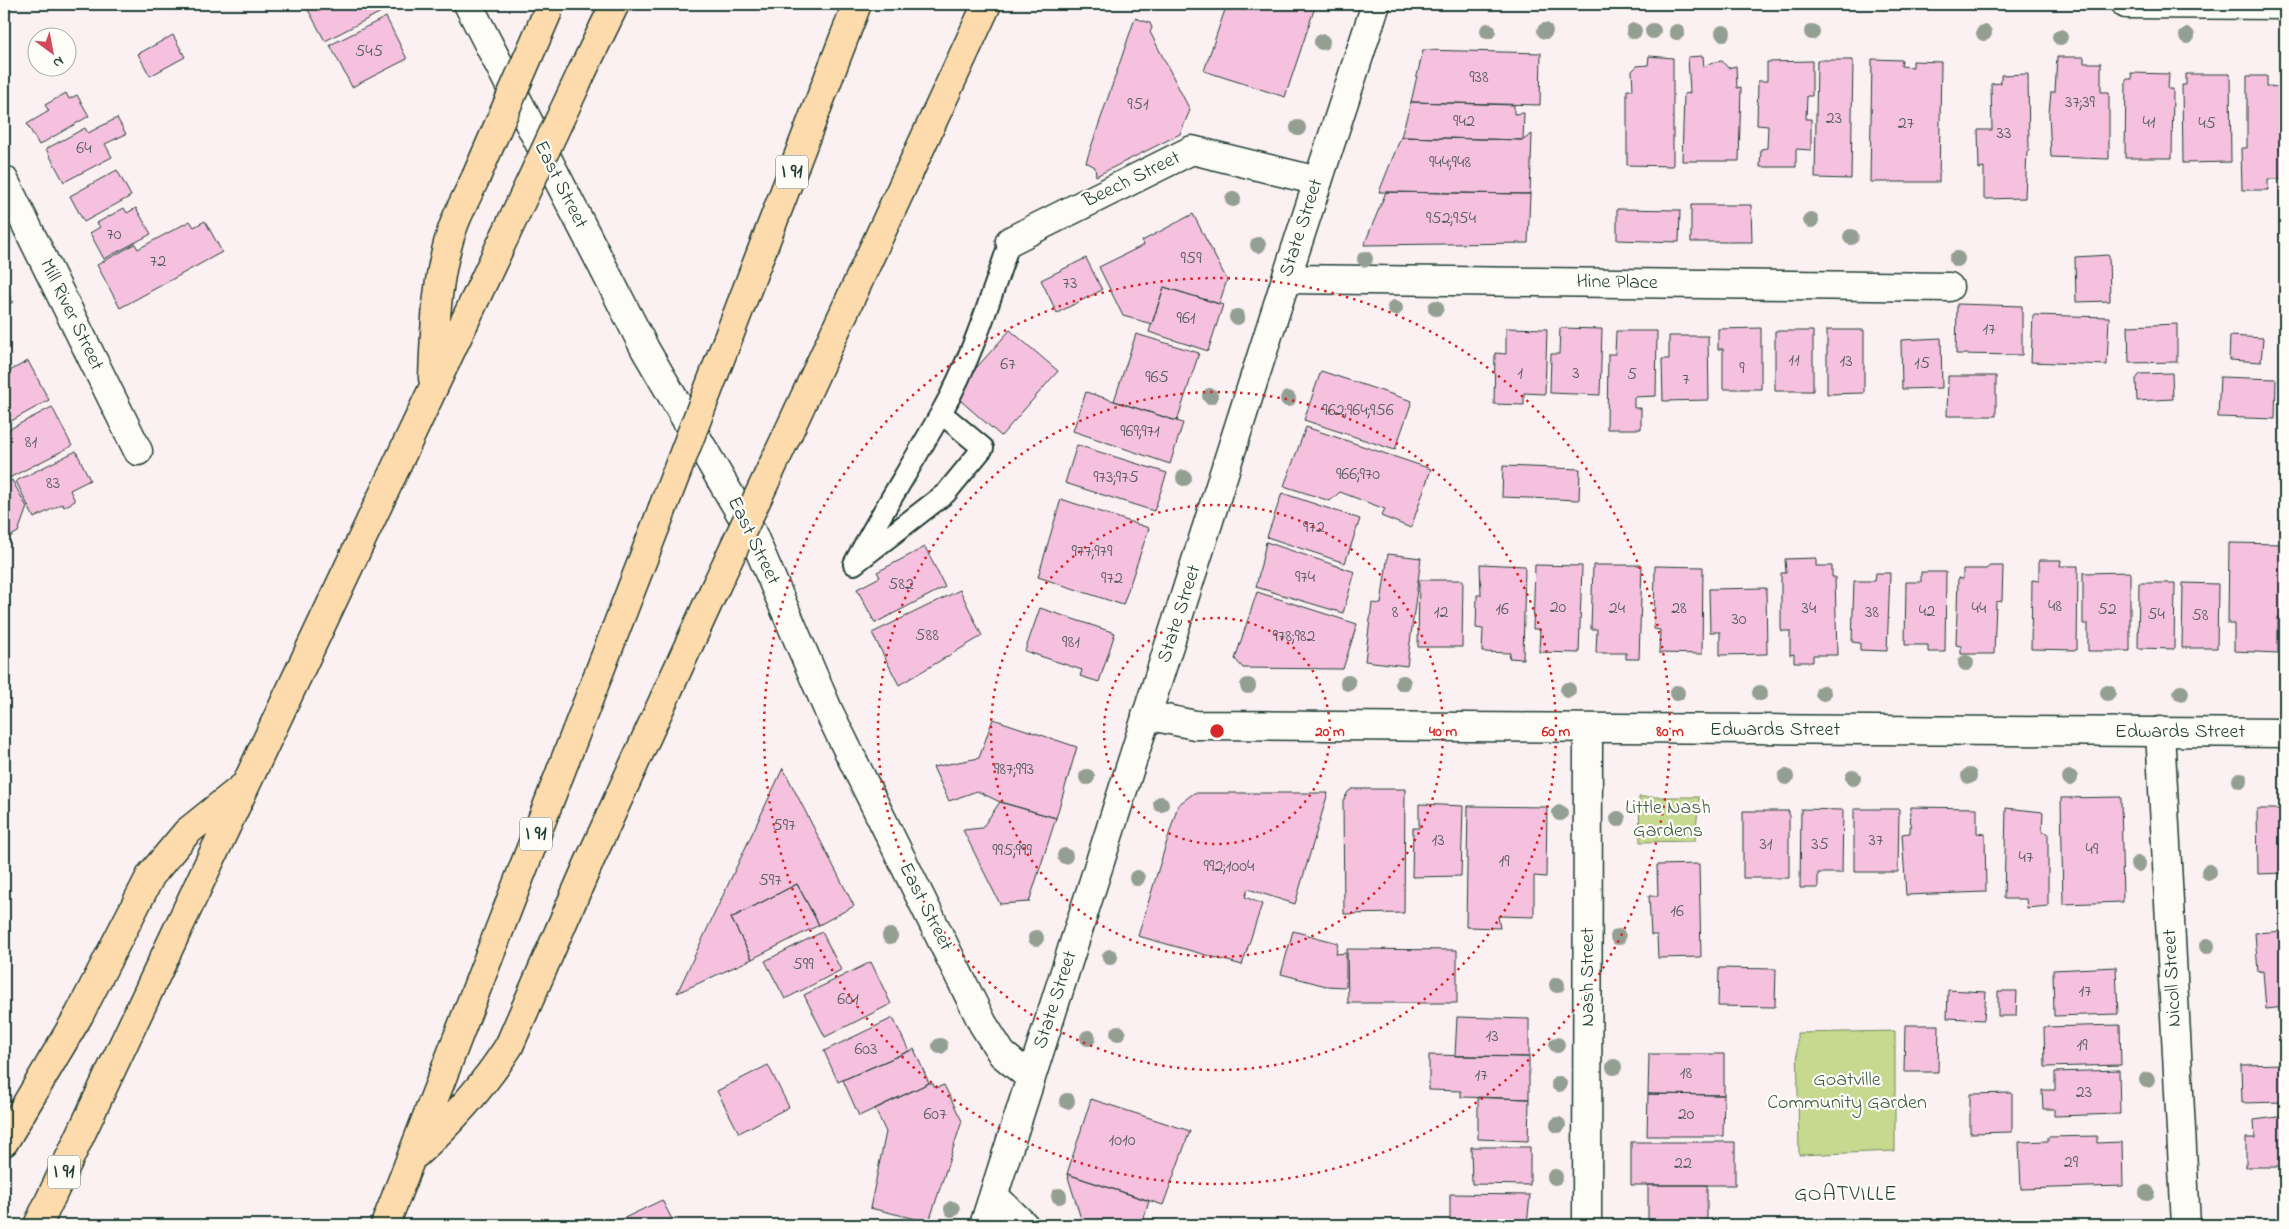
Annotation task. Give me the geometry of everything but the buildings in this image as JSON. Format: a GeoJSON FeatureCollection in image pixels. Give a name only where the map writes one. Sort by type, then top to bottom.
{"type":"FeatureCollection","features":[{"type":"Feature","properties":{"kind":"highway","name":"I 91"},"geometry":{"type":"LineString","coordinates":[[38,1225],[615,4]]}},
{"type":"Feature","properties":{"kind":"highway","name":"I 91"},"geometry":{"type":"LineString","coordinates":[[385,1225],[857,4]]}},
{"type":"Feature","properties":{"kind":"highway"},"geometry":{"type":"LineString","coordinates":[[411,1158],[470,1100],[510,1046],[591,858],[987,4]]}},
{"type":"Feature","properties":{"kind":"highway"},"geometry":{"type":"LineString","coordinates":[[432,392],[436,320],[443,264],[455,222],[550,7]]}},
{"type":"Feature","properties":{"kind":"highway"},"geometry":{"type":"LineString","coordinates":[[4,1142],[79,1015],[151,875],[187,832],[246,784]]}},
{"type":"Feature","properties":{"kind":"street","name":"East Street"},"geometry":{"type":"LineString","coordinates":[[468,4],[645,349],[752,533],[829,712],[983,1024],[1002,1054],[1031,1078]]}},
{"type":"Feature","properties":{"kind":"street","name":"State Street"},"geometry":{"type":"LineString","coordinates":[[984,1225],[1146,715],[1376,4]]}},
{"type":"Feature","properties":{"kind":"street"},"geometry":{"type":"LineString","coordinates":[[2126,4],[2285,5]]}},
{"type":"Feature","properties":{"kind":"street","name":"Beech Street"},"geometry":{"type":"LineString","coordinates":[[1010,241],[1192,150],[1318,181]]}},
{"type":"Feature","properties":{"kind":"street","name":"Mill River Street"},"geometry":{"type":"LineString","coordinates":[[4,180],[138,450]]}},
{"type":"Feature","properties":{"kind":"street","name":"Hine Place"},"geometry":{"type":"LineString","coordinates":[[1286,280],[1948,288]]}},
{"type":"Feature","properties":{"kind":"street","name":"Edwards Street"},"geometry":{"type":"LineString","coordinates":[[1146,715],[1195,725],[2285,732]]}},
{"type":"Feature","properties":{"kind":"street","name":"Nash Street"},"geometry":{"type":"LineString","coordinates":[[1587,1225],[1588,729]]}},
{"type":"Feature","properties":{"kind":"street","name":"Nicoll Street"},"geometry":{"type":"LineString","coordinates":[[2160,731],[2186,1225]]}},
{"type":"Feature","properties":{"kind":"street"},"geometry":{"type":"LineString","coordinates":[[994,1196],[1024,1225]]}},
{"type":"Feature","properties":{"kind":"lane"},"geometry":{"type":"LineString","coordinates":[[941,413],[983,448],[946,493],[854,564],[876,521],[941,413],[983,322],[1010,241]]}},
{"type":"Feature","properties":{"kind":"green space","name":"Little Nash Gardens"},"geometry":{"type":"Polygon","coordinates":[[[1639,797],[1699,797],[1695,841],[1640,842],[1639,797]]]}},
{"type":"Feature","properties":{"kind":"green space","name":"Goatville Community Garden"},"geometry":{"type":"Polygon","coordinates":[[[1895,1031],[1895,1151],[1799,1155],[1797,1033],[1895,1031]]]}},
{"type":"Feature","properties":{"kind":"pier"},"geometry":{"type":"Polygon","coordinates":[[[4,1110],[127,1154],[130,1157],[101,1225],[4,1225],[4,1110]]]}},
{"type":"Feature","properties":{"kind":"district","name":"GOATVILLE"},"geometry":{"type":"Point","coordinates":[1846,1195]}}]}
